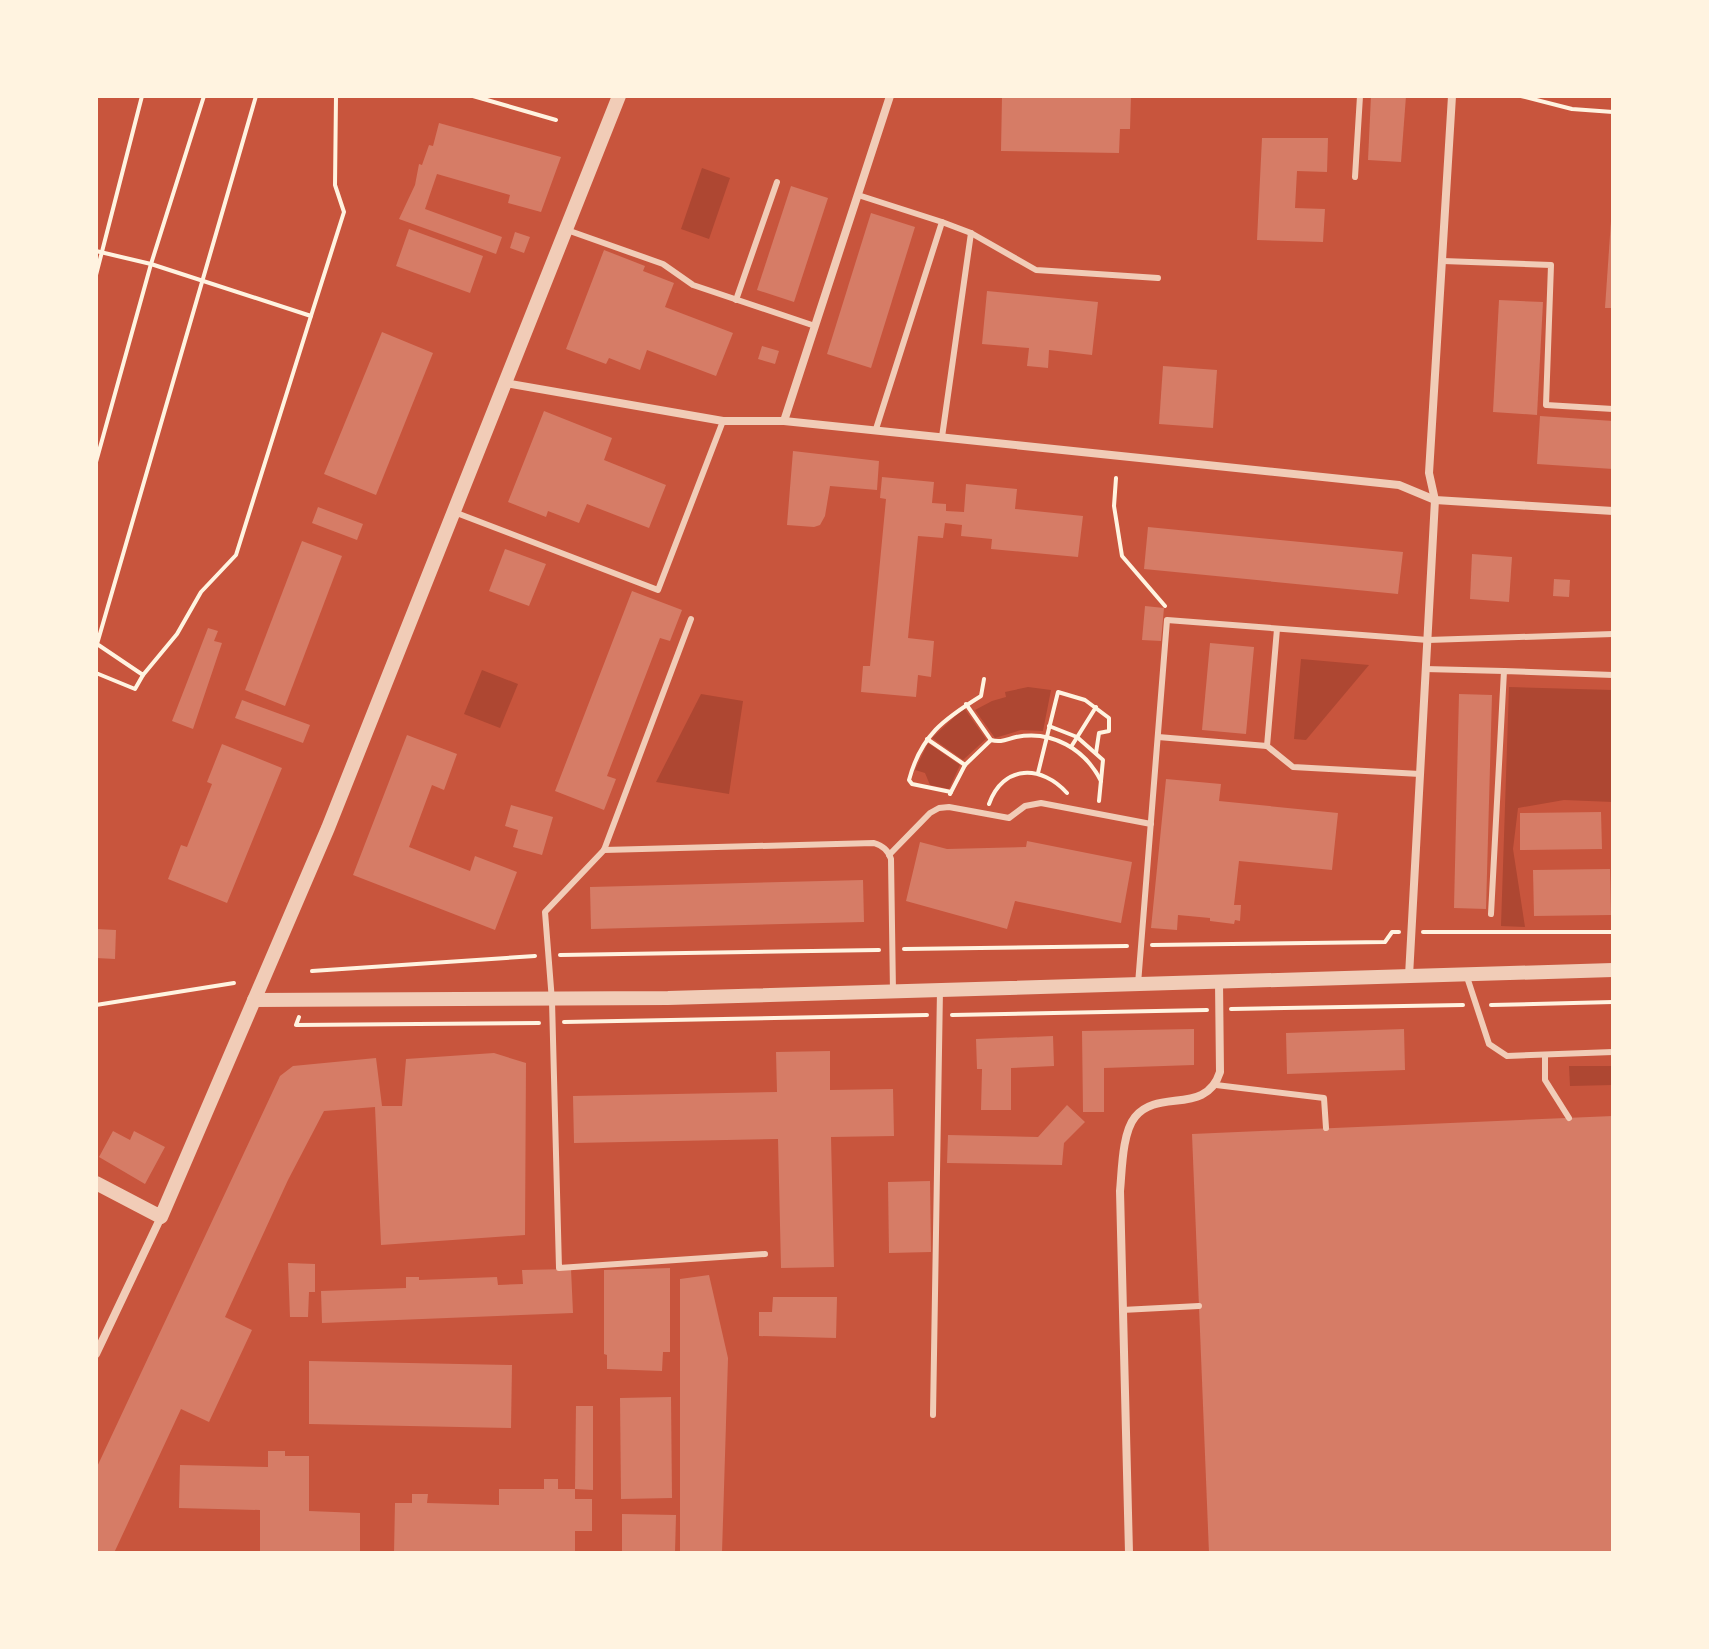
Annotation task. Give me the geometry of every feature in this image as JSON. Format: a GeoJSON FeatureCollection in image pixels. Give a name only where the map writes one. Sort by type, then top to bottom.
{"type":"FeatureCollection","features":[{"type":"Feature","properties":{"kind":"street"},"geometry":{"type":"LineString","coordinates":[[96,1354],[161,1217],[328,828],[619,96]]}},
{"type":"Feature","properties":{"kind":"street"},"geometry":{"type":"LineString","coordinates":[[784,421],[890,96]]}},
{"type":"Feature","properties":{"kind":"street"},"geometry":{"type":"LineString","coordinates":[[1409,976],[1435,500],[1429,473],[1452,96]]}},
{"type":"Feature","properties":{"kind":"street"},"geometry":{"type":"LineString","coordinates":[[505,383],[723,421],[784,421],[876,429],[1399,485],[1435,500],[1613,511]]}},
{"type":"Feature","properties":{"kind":"street"},"geometry":{"type":"LineString","coordinates":[[254,1000],[552,1001],[1613,970]]}},
{"type":"Feature","properties":{"kind":"street"},"geometry":{"type":"LineString","coordinates":[[1129,1553],[1120,1191],[1125,1143],[1135,1117],[1150,1106],[1202,1096],[1216,1085],[1220,1072],[1219,982]]}},
{"type":"Feature","properties":{"kind":"street"},"geometry":{"type":"LineString","coordinates":[[96,1183],[161,1217]]}},
{"type":"Feature","properties":{"kind":"lane"},"geometry":{"type":"LineString","coordinates":[[1355,177],[1360,96]]}},
{"type":"Feature","properties":{"kind":"lane"},"geometry":{"type":"LineString","coordinates":[[736,300],[777,182]]}},
{"type":"Feature","properties":{"kind":"lane"},"geometry":{"type":"LineString","coordinates":[[858,195],[971,233],[1036,270],[1158,278]]}},
{"type":"Feature","properties":{"kind":"lane"},"geometry":{"type":"LineString","coordinates":[[876,429],[942,222]]}},
{"type":"Feature","properties":{"kind":"lane"},"geometry":{"type":"LineString","coordinates":[[567,230],[663,264],[693,285],[815,326]]}},
{"type":"Feature","properties":{"kind":"lane"},"geometry":{"type":"LineString","coordinates":[[942,437],[971,233]]}},
{"type":"Feature","properties":{"kind":"lane"},"geometry":{"type":"LineString","coordinates":[[1443,261],[1551,265],[1546,405],[1613,409]]}},
{"type":"Feature","properties":{"kind":"lane"},"geometry":{"type":"LineString","coordinates":[[454,512],[658,590],[723,421]]}},
{"type":"Feature","properties":{"kind":"lane"},"geometry":{"type":"LineString","coordinates":[[691,619],[604,850],[545,912],[552,1001],[559,1268],[765,1254]]}},
{"type":"Feature","properties":{"kind":"lane"},"geometry":{"type":"LineString","coordinates":[[1138,984],[1167,620],[1428,640],[1613,634]]}},
{"type":"Feature","properties":{"kind":"lane"},"geometry":{"type":"LineString","coordinates":[[1267,746],[1277,629]]}},
{"type":"Feature","properties":{"kind":"lane"},"geometry":{"type":"LineString","coordinates":[[1425,669],[1613,675]]}},
{"type":"Feature","properties":{"kind":"lane"},"geometry":{"type":"LineString","coordinates":[[1491,914],[1504,671]]}},
{"type":"Feature","properties":{"kind":"lane"},"geometry":{"type":"LineString","coordinates":[[1158,737],[1267,746],[1293,767],[1420,774]]}},
{"type":"Feature","properties":{"kind":"lane"},"geometry":{"type":"LineString","coordinates":[[893,992],[889,855],[930,813],[947,807],[1009,818],[1034,803],[1151,824]]}},
{"type":"Feature","properties":{"kind":"lane"},"geometry":{"type":"LineString","coordinates":[[604,850],[874,843],[889,855]]}},
{"type":"Feature","properties":{"kind":"lane"},"geometry":{"type":"LineString","coordinates":[[1466,974],[1489,1044],[1507,1056],[1613,1052]]}},
{"type":"Feature","properties":{"kind":"lane"},"geometry":{"type":"LineString","coordinates":[[933,1415],[940,990]]}},
{"type":"Feature","properties":{"kind":"lane"},"geometry":{"type":"LineString","coordinates":[[1545,1055],[1545,1080],[1569,1118]]}},
{"type":"Feature","properties":{"kind":"lane"},"geometry":{"type":"LineString","coordinates":[[1216,1085],[1324,1098],[1326,1128]]}},
{"type":"Feature","properties":{"kind":"lane"},"geometry":{"type":"LineString","coordinates":[[1122,1310],[1199,1306]]}},
{"type":"Feature","properties":{"kind":"path"},"geometry":{"type":"LineString","coordinates":[[96,275],[99,252],[142,96]]}},
{"type":"Feature","properties":{"kind":"path"},"geometry":{"type":"LineString","coordinates":[[96,462],[151,264],[204,96]]}},
{"type":"Feature","properties":{"kind":"path"},"geometry":{"type":"LineString","coordinates":[[143,675],[97,644],[256,96]]}},
{"type":"Feature","properties":{"kind":"path"},"geometry":{"type":"LineString","coordinates":[[96,673],[135,689],[177,634],[201,592],[236,555],[344,212],[335,185],[336,96]]}},
{"type":"Feature","properties":{"kind":"path"},"geometry":{"type":"LineString","coordinates":[[473,96],[556,120]]}},
{"type":"Feature","properties":{"kind":"path"},"geometry":{"type":"LineString","coordinates":[[1521,96],[1572,109],[1613,112]]}},
{"type":"Feature","properties":{"kind":"path"},"geometry":{"type":"LineString","coordinates":[[99,252],[151,264],[311,316]]}},
{"type":"Feature","properties":{"kind":"path"},"geometry":{"type":"LineString","coordinates":[[1116,478],[1114,506],[1122,556],[1166,607],[1167,620]]}},
{"type":"Feature","properties":{"kind":"path"},"geometry":{"type":"LineString","coordinates":[[951,792],[910,782],[912,768],[927,739],[948,716],[981,696],[984,679]]}},
{"type":"Feature","properties":{"kind":"path"},"geometry":{"type":"LineString","coordinates":[[1038,773],[1058,692],[1076,696],[1096,707],[1110,721],[1108,732],[1098,735],[1096,753]]}},
{"type":"Feature","properties":{"kind":"path"},"geometry":{"type":"LineString","coordinates":[[966,704],[991,740],[1047,737],[1071,747],[1092,766],[1101,781]]}},
{"type":"Feature","properties":{"kind":"path"},"geometry":{"type":"LineString","coordinates":[[1071,747],[1096,707]]}},
{"type":"Feature","properties":{"kind":"path"},"geometry":{"type":"LineString","coordinates":[[1049,726],[1077,737],[1103,762],[1097,814]]}},
{"type":"Feature","properties":{"kind":"path"},"geometry":{"type":"LineString","coordinates":[[927,739],[965,765]]}},
{"type":"Feature","properties":{"kind":"path"},"geometry":{"type":"LineString","coordinates":[[947,807],[965,765],[991,740]]}},
{"type":"Feature","properties":{"kind":"path"},"geometry":{"type":"LineString","coordinates":[[986,815],[991,798],[1004,782],[1021,773],[1038,773],[1058,784],[1075,810]]}},
{"type":"Feature","properties":{"kind":"path"},"geometry":{"type":"LineString","coordinates":[[312,971],[549,955],[1385,942],[1392,932],[1613,932]]}},
{"type":"Feature","properties":{"kind":"path"},"geometry":{"type":"LineString","coordinates":[[96,1005],[234,983]]}},
{"type":"Feature","properties":{"kind":"shaded area"},"geometry":{"type":"Polygon","coordinates":[[[702,168],[730,178],[709,239],[681,229],[702,168]]]}},
{"type":"Feature","properties":{"kind":"shaded area"},"geometry":{"type":"Polygon","coordinates":[[[1301,659],[1369,665],[1306,740],[1294,739],[1301,659]]]}},
{"type":"Feature","properties":{"kind":"shaded area"},"geometry":{"type":"Polygon","coordinates":[[[482,670],[518,684],[500,728],[464,714],[482,670]]]}},
{"type":"Feature","properties":{"kind":"shaded area"},"geometry":{"type":"Polygon","coordinates":[[[1028,687],[1051,690],[1043,731],[1021,730],[995,738],[975,710],[1006,697],[1005,692],[1028,687]]]}},
{"type":"Feature","properties":{"kind":"shaded area"},"geometry":{"type":"Polygon","coordinates":[[[1509,687],[1613,690],[1613,802],[1564,800],[1518,808],[1513,849],[1525,927],[1501,926],[1509,687]]]}},
{"type":"Feature","properties":{"kind":"shaded area"},"geometry":{"type":"Polygon","coordinates":[[[701,694],[743,701],[729,794],[656,782],[701,694]]]}},
{"type":"Feature","properties":{"kind":"shaded area"},"geometry":{"type":"Polygon","coordinates":[[[964,708],[986,739],[963,760],[932,738],[964,708]]]}},
{"type":"Feature","properties":{"kind":"shaded area"},"geometry":{"type":"Polygon","coordinates":[[[928,743],[960,765],[949,789],[930,785],[925,773],[915,770],[928,743]]]}},
{"type":"Feature","properties":{"kind":"shaded area"},"geometry":{"type":"Polygon","coordinates":[[[1569,1066],[1613,1066],[1613,1085],[1570,1086],[1569,1066]]]}},
{"type":"Feature","properties":{"kind":"building"},"geometry":{"type":"Polygon","coordinates":[[[1002,96],[1131,96],[1130,129],[1120,129],[1119,153],[1001,151],[1002,96]]]}},
{"type":"Feature","properties":{"kind":"building"},"geometry":{"type":"Polygon","coordinates":[[[1371,96],[1406,96],[1401,162],[1368,160],[1371,96]]]}},
{"type":"Feature","properties":{"kind":"building"},"geometry":{"type":"Polygon","coordinates":[[[439,123],[561,157],[541,212],[508,203],[510,195],[437,174],[425,209],[502,237],[496,254],[399,219],[415,185],[419,164],[422,165],[429,145],[433,146],[439,123]]]}},
{"type":"Feature","properties":{"kind":"building"},"geometry":{"type":"Polygon","coordinates":[[[1262,138],[1328,138],[1327,172],[1297,171],[1295,208],[1325,209],[1323,242],[1257,240],[1262,138]]]}},
{"type":"Feature","properties":{"kind":"building"},"geometry":{"type":"Polygon","coordinates":[[[791,186],[828,198],[794,302],[757,290],[791,186]]]}},
{"type":"Feature","properties":{"kind":"building"},"geometry":{"type":"Polygon","coordinates":[[[871,213],[915,227],[871,368],[827,354],[871,213]]]}},
{"type":"Feature","properties":{"kind":"building"},"geometry":{"type":"Polygon","coordinates":[[[1611,221],[1613,308],[1605,308],[1611,221]]]}},
{"type":"Feature","properties":{"kind":"building"},"geometry":{"type":"Polygon","coordinates":[[[409,229],[483,256],[470,293],[396,266],[409,229]]]}},
{"type":"Feature","properties":{"kind":"building"},"geometry":{"type":"Polygon","coordinates":[[[515,232],[530,237],[524,253],[510,248],[515,232]]]}},
{"type":"Feature","properties":{"kind":"building"},"geometry":{"type":"Polygon","coordinates":[[[604,250],[645,266],[643,271],[674,283],[665,307],[733,333],[716,376],[647,350],[640,370],[609,358],[606,364],[566,349],[604,250]]]}},
{"type":"Feature","properties":{"kind":"building"},"geometry":{"type":"Polygon","coordinates":[[[987,291],[1098,302],[1092,355],[1049,350],[1048,368],[1027,366],[1029,348],[982,344],[987,291]]]}},
{"type":"Feature","properties":{"kind":"building"},"geometry":{"type":"Polygon","coordinates":[[[1499,300],[1543,302],[1537,415],[1493,412],[1499,300]]]}},
{"type":"Feature","properties":{"kind":"building"},"geometry":{"type":"Polygon","coordinates":[[[382,332],[433,353],[376,495],[324,474],[382,332]]]}},
{"type":"Feature","properties":{"kind":"building"},"geometry":{"type":"Polygon","coordinates":[[[762,346],[779,351],[775,364],[758,359],[762,346]]]}},
{"type":"Feature","properties":{"kind":"building"},"geometry":{"type":"Polygon","coordinates":[[[1163,366],[1217,370],[1213,428],[1159,424],[1163,366]]]}},
{"type":"Feature","properties":{"kind":"building"},"geometry":{"type":"Polygon","coordinates":[[[544,411],[612,438],[604,460],[666,485],[649,528],[587,504],[579,523],[548,511],[546,517],[508,502],[544,411]]]}},
{"type":"Feature","properties":{"kind":"building"},"geometry":{"type":"Polygon","coordinates":[[[1540,416],[1613,421],[1613,469],[1537,464],[1540,416]]]}},
{"type":"Feature","properties":{"kind":"building"},"geometry":{"type":"Polygon","coordinates":[[[793,451],[879,461],[877,490],[830,486],[825,516],[820,525],[787,525],[793,451]]]}},
{"type":"Feature","properties":{"kind":"building"},"geometry":{"type":"Polygon","coordinates":[[[882,477],[934,482],[932,503],[946,504],[946,511],[964,512],[966,484],[1017,489],[1015,509],[1083,516],[1078,557],[991,549],[992,539],[961,536],[962,525],[945,523],[943,538],[918,536],[908,638],[934,641],[931,677],[918,675],[916,697],[861,692],[863,666],[870,666],[886,499],[880,498],[882,477]]]}},
{"type":"Feature","properties":{"kind":"building"},"geometry":{"type":"Polygon","coordinates":[[[318,507],[363,524],[357,540],[312,523],[318,507]]]}},
{"type":"Feature","properties":{"kind":"building"},"geometry":{"type":"Polygon","coordinates":[[[1148,527],[1403,552],[1398,594],[1144,569],[1148,527]]]}},
{"type":"Feature","properties":{"kind":"building"},"geometry":{"type":"Polygon","coordinates":[[[302,541],[342,556],[285,706],[245,690],[302,541]]]}},
{"type":"Feature","properties":{"kind":"building"},"geometry":{"type":"Polygon","coordinates":[[[505,549],[546,564],[529,606],[489,591],[505,549]]]}},
{"type":"Feature","properties":{"kind":"building"},"geometry":{"type":"Polygon","coordinates":[[[1472,554],[1512,557],[1509,602],[1470,599],[1472,554]]]}},
{"type":"Feature","properties":{"kind":"building"},"geometry":{"type":"Polygon","coordinates":[[[1554,579],[1570,580],[1569,597],[1553,596],[1554,579]]]}},
{"type":"Feature","properties":{"kind":"building"},"geometry":{"type":"Polygon","coordinates":[[[632,591],[682,610],[670,641],[660,638],[607,776],[616,779],[604,810],[555,791],[632,591]]]}},
{"type":"Feature","properties":{"kind":"building"},"geometry":{"type":"Polygon","coordinates":[[[1145,606],[1164,608],[1161,641],[1142,640],[1145,606]]]}},
{"type":"Feature","properties":{"kind":"building"},"geometry":{"type":"Polygon","coordinates":[[[208,628],[218,631],[214,641],[222,643],[193,729],[172,721],[208,628]]]}},
{"type":"Feature","properties":{"kind":"building"},"geometry":{"type":"Polygon","coordinates":[[[1210,643],[1254,647],[1246,734],[1202,730],[1210,643]]]}},
{"type":"Feature","properties":{"kind":"building"},"geometry":{"type":"Polygon","coordinates":[[[1459,694],[1492,695],[1486,909],[1454,908],[1459,694]]]}},
{"type":"Feature","properties":{"kind":"building"},"geometry":{"type":"Polygon","coordinates":[[[242,700],[310,725],[303,743],[235,718],[242,700]]]}},
{"type":"Feature","properties":{"kind":"building"},"geometry":{"type":"Polygon","coordinates":[[[407,735],[457,754],[444,790],[432,785],[409,847],[470,871],[475,856],[517,872],[495,930],[353,875],[407,735]]]}},
{"type":"Feature","properties":{"kind":"building"},"geometry":{"type":"Polygon","coordinates":[[[222,744],[282,768],[227,903],[168,879],[181,845],[187,847],[212,784],[207,782],[222,744]]]}},
{"type":"Feature","properties":{"kind":"building"},"geometry":{"type":"Polygon","coordinates":[[[1166,779],[1221,784],[1219,801],[1338,813],[1332,870],[1239,861],[1234,905],[1241,905],[1240,921],[1235,920],[1234,924],[1178,915],[1177,930],[1151,928],[1166,779]]]}},
{"type":"Feature","properties":{"kind":"building"},"geometry":{"type":"Polygon","coordinates":[[[511,805],[553,817],[542,855],[513,847],[518,830],[505,826],[511,805]]]}},
{"type":"Feature","properties":{"kind":"building"},"geometry":{"type":"Polygon","coordinates":[[[1601,812],[1602,849],[1520,850],[1520,813],[1601,812]]]}},
{"type":"Feature","properties":{"kind":"building"},"geometry":{"type":"Polygon","coordinates":[[[1027,841],[1132,862],[1121,923],[1015,901],[1007,929],[906,901],[920,842],[947,849],[1026,847],[1027,841]]]}},
{"type":"Feature","properties":{"kind":"building"},"geometry":{"type":"Polygon","coordinates":[[[1610,869],[1611,915],[1534,916],[1533,870],[1610,869]]]}},
{"type":"Feature","properties":{"kind":"building"},"geometry":{"type":"Polygon","coordinates":[[[863,880],[864,922],[591,929],[590,887],[863,880]]]}},
{"type":"Feature","properties":{"kind":"building"},"geometry":{"type":"Polygon","coordinates":[[[96,929],[116,930],[115,959],[96,958],[96,929]]]}},
{"type":"Feature","properties":{"kind":"building"},"geometry":{"type":"Polygon","coordinates":[[[1194,1029],[1194,1065],[1104,1068],[1104,1112],[1083,1112],[1082,1031],[1194,1029]]]}},
{"type":"Feature","properties":{"kind":"building"},"geometry":{"type":"Polygon","coordinates":[[[1404,1029],[1405,1070],[1287,1074],[1286,1033],[1404,1029]]]}},
{"type":"Feature","properties":{"kind":"building"},"geometry":{"type":"Polygon","coordinates":[[[1053,1036],[1054,1066],[1011,1068],[1011,1110],[981,1110],[982,1069],[977,1069],[976,1039],[1053,1036]]]}},
{"type":"Feature","properties":{"kind":"building"},"geometry":{"type":"Polygon","coordinates":[[[830,1051],[830,1090],[893,1089],[894,1136],[831,1137],[834,1267],[781,1268],[778,1139],[574,1143],[573,1096],[777,1092],[776,1052],[830,1051]]]}},
{"type":"Feature","properties":{"kind":"building"},"geometry":{"type":"Polygon","coordinates":[[[494,1053],[526,1063],[525,1235],[381,1245],[375,1107],[324,1111],[288,1180],[225,1317],[252,1330],[209,1422],[181,1409],[114,1553],[96,1553],[96,1469],[280,1076],[293,1066],[376,1058],[382,1106],[402,1106],[406,1059],[494,1053]]]}},
{"type":"Feature","properties":{"kind":"building"},"geometry":{"type":"Polygon","coordinates":[[[1067,1105],[1085,1122],[1064,1143],[1062,1165],[947,1163],[948,1135],[1038,1137],[1067,1105]]]}},
{"type":"Feature","properties":{"kind":"building"},"geometry":{"type":"Polygon","coordinates":[[[1613,1116],[1613,1553],[1209,1553],[1192,1134],[1613,1116]]]}},
{"type":"Feature","properties":{"kind":"building"},"geometry":{"type":"Polygon","coordinates":[[[113,1131],[130,1140],[134,1131],[165,1147],[145,1184],[99,1157],[113,1131]]]}},
{"type":"Feature","properties":{"kind":"building"},"geometry":{"type":"Polygon","coordinates":[[[930,1181],[931,1252],[889,1253],[888,1182],[930,1181]]]}},
{"type":"Feature","properties":{"kind":"building"},"geometry":{"type":"Polygon","coordinates":[[[288,1263],[315,1264],[315,1292],[309,1292],[308,1317],[290,1317],[288,1263]]]}},
{"type":"Feature","properties":{"kind":"building"},"geometry":{"type":"Polygon","coordinates":[[[670,1268],[670,1352],[663,1352],[662,1371],[607,1369],[607,1355],[604,1354],[604,1270],[670,1268]]]}},
{"type":"Feature","properties":{"kind":"building"},"geometry":{"type":"Polygon","coordinates":[[[571,1269],[573,1313],[322,1323],[321,1291],[406,1288],[406,1277],[419,1277],[419,1280],[497,1277],[498,1285],[523,1284],[522,1270],[571,1269]]]}},
{"type":"Feature","properties":{"kind":"building"},"geometry":{"type":"Polygon","coordinates":[[[709,1275],[728,1358],[722,1553],[680,1553],[680,1279],[709,1275]]]}},
{"type":"Feature","properties":{"kind":"building"},"geometry":{"type":"Polygon","coordinates":[[[773,1297],[837,1297],[836,1338],[759,1336],[759,1312],[772,1312],[773,1297]]]}},
{"type":"Feature","properties":{"kind":"building"},"geometry":{"type":"Polygon","coordinates":[[[309,1361],[512,1365],[511,1428],[309,1424],[309,1361]]]}},
{"type":"Feature","properties":{"kind":"building"},"geometry":{"type":"Polygon","coordinates":[[[671,1397],[672,1498],[621,1499],[620,1398],[671,1397]]]}},
{"type":"Feature","properties":{"kind":"building"},"geometry":{"type":"Polygon","coordinates":[[[576,1406],[593,1406],[593,1490],[575,1489],[576,1406]]]}},
{"type":"Feature","properties":{"kind":"building"},"geometry":{"type":"Polygon","coordinates":[[[268,1451],[285,1451],[285,1456],[309,1456],[309,1511],[360,1513],[360,1553],[260,1553],[260,1510],[179,1508],[180,1465],[268,1467],[268,1451]]]}},
{"type":"Feature","properties":{"kind":"building"},"geometry":{"type":"Polygon","coordinates":[[[544,1479],[558,1479],[558,1489],[575,1489],[575,1499],[592,1499],[592,1531],[575,1531],[575,1553],[394,1553],[395,1503],[412,1503],[412,1494],[428,1494],[427,1503],[499,1505],[499,1489],[544,1489],[544,1479]]]}},
{"type":"Feature","properties":{"kind":"building"},"geometry":{"type":"Polygon","coordinates":[[[622,1514],[676,1515],[675,1553],[622,1553],[622,1514]]]}}]}
